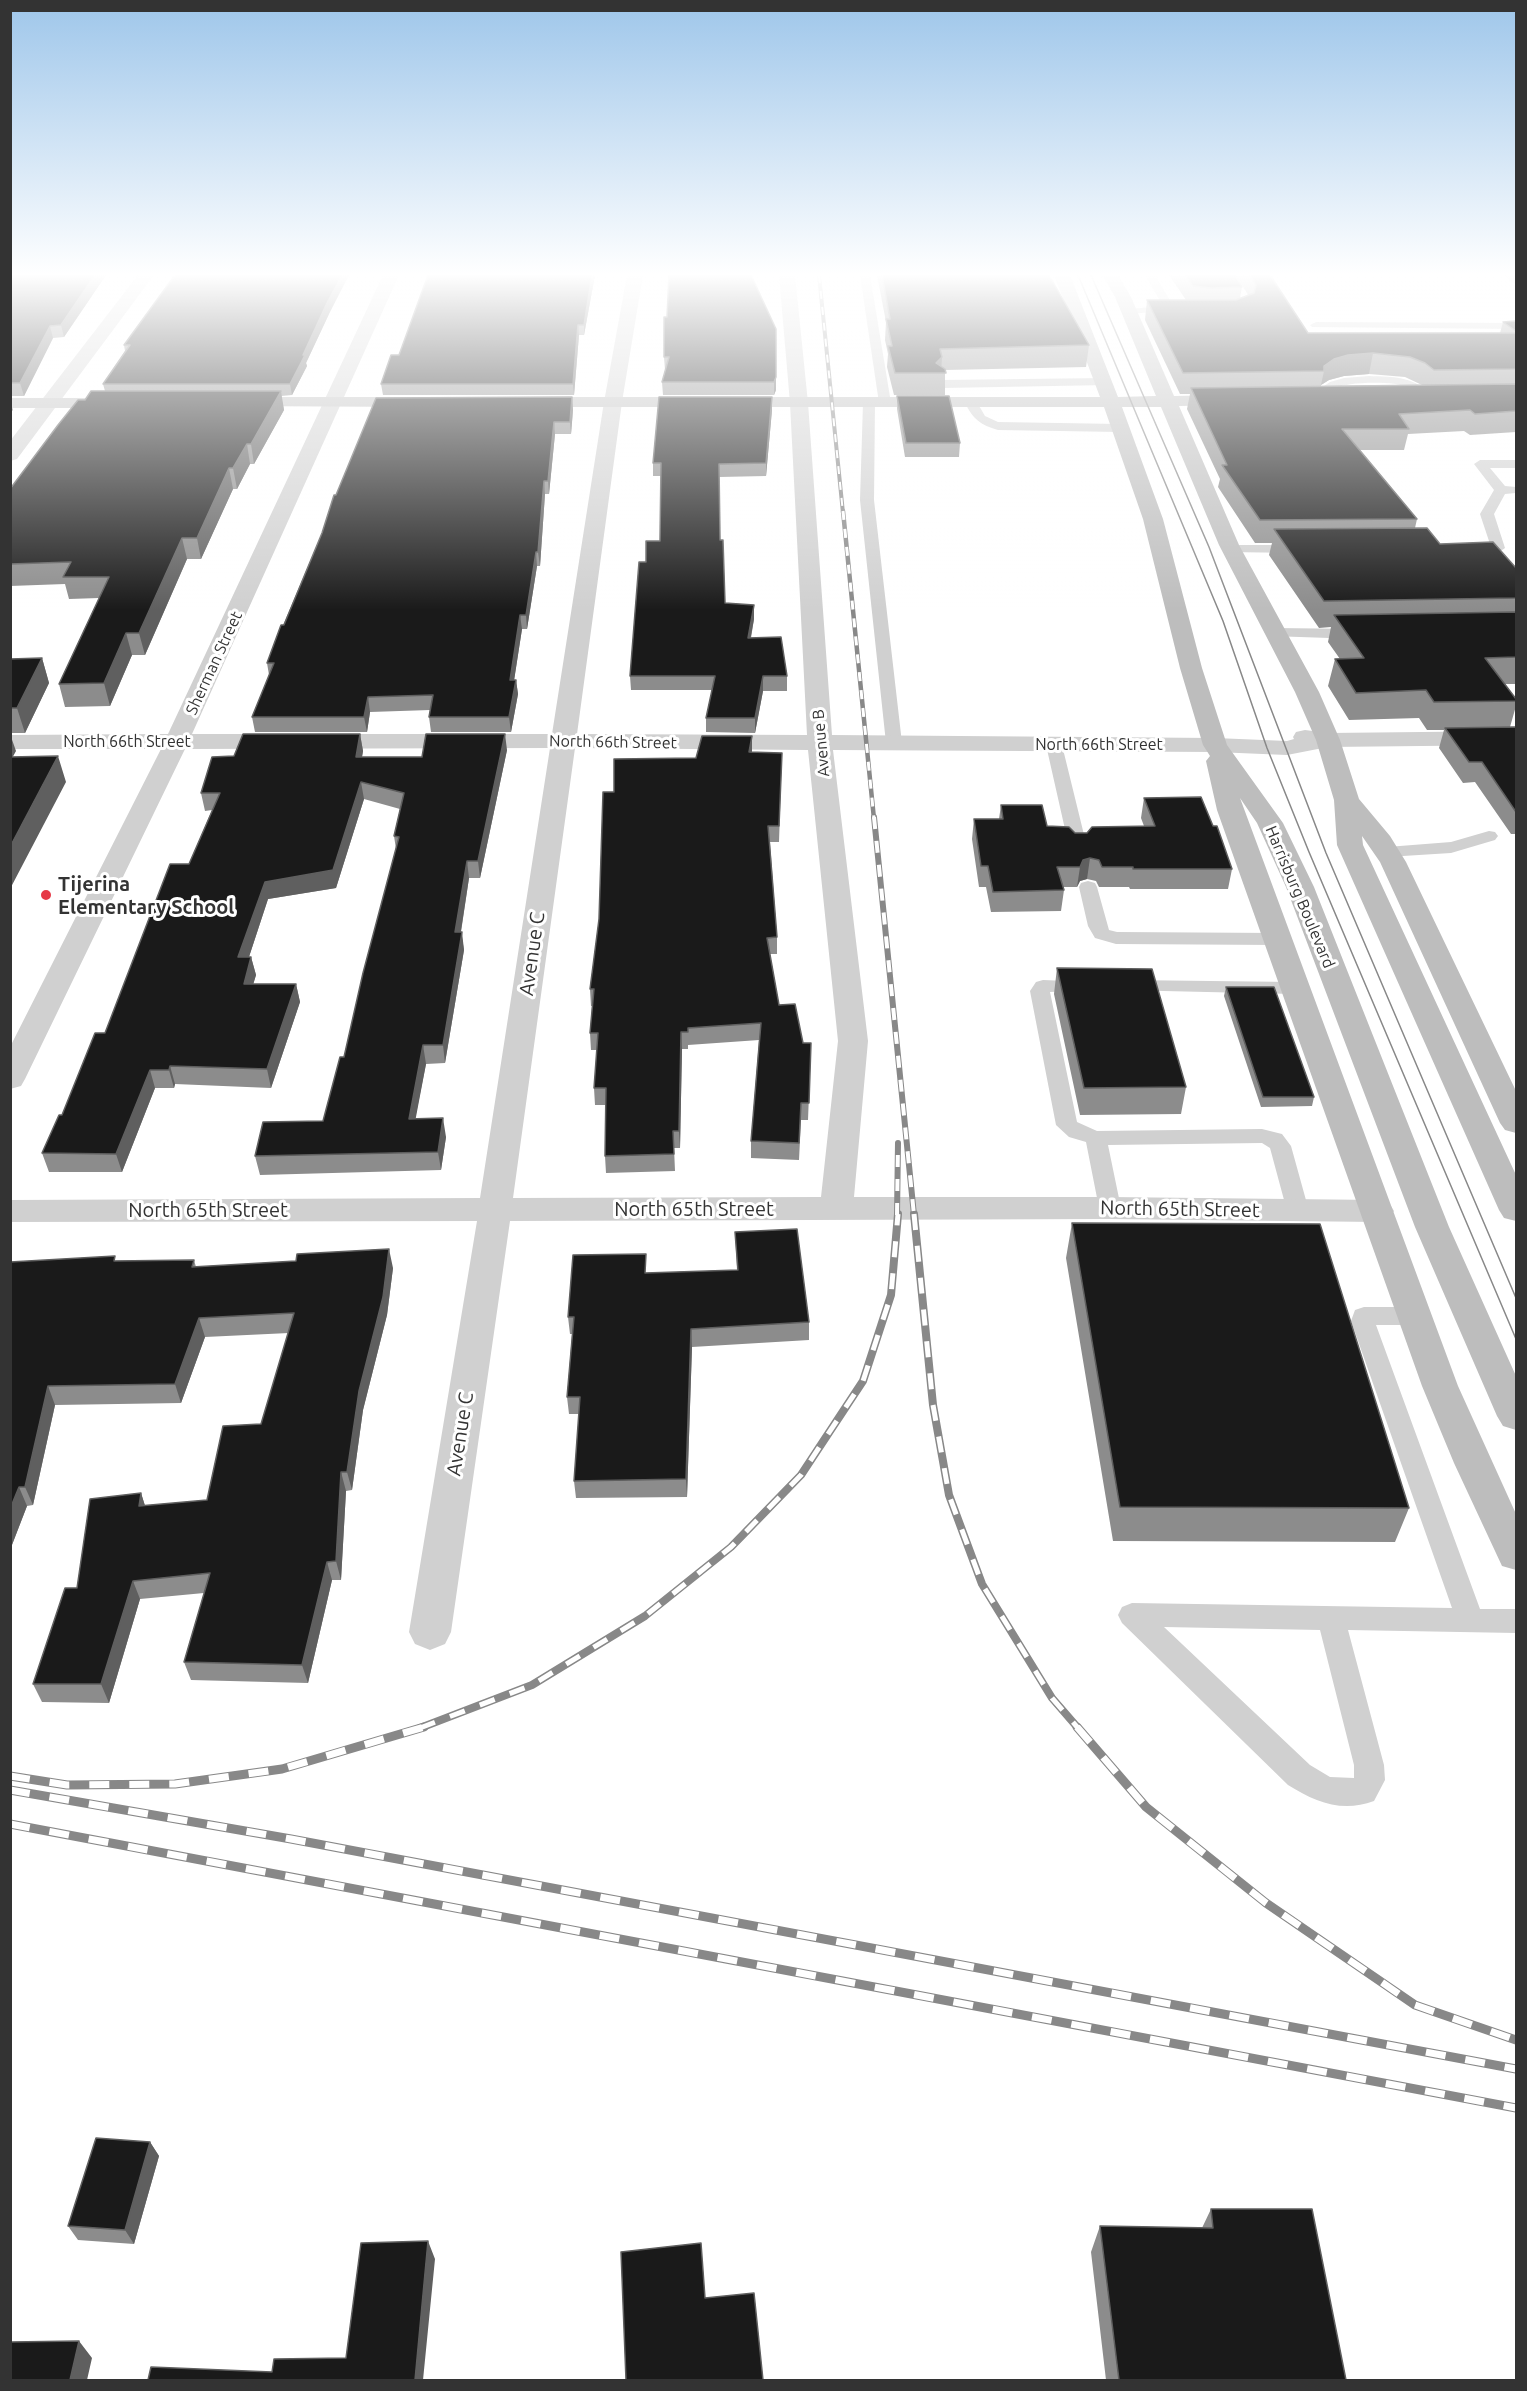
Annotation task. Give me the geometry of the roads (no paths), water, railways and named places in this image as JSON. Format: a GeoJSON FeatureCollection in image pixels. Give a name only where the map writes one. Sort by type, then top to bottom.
{"type":"FeatureCollection","features":[{"type":"Feature","properties":{"kind":"main road","name":"Harrisburg Boulevard"},"geometry":{"type":"LineString","coordinates":[[1106,387],[1153,519],[1191,668],[1215,745],[1270,823],[1300,888],[1431,1227],[1516,1416]]}},
{"type":"Feature","properties":{"kind":"main road"},"geometry":{"type":"LineString","coordinates":[[1161,387],[1232,549],[1307,692],[1328,740],[1347,800],[1350,845],[1516,1210]]}},
{"type":"Feature","properties":{"kind":"main road"},"geometry":{"type":"LineString","coordinates":[[1391,398],[1449,398]]}},
{"type":"Feature","properties":{"kind":"main road"},"geometry":{"type":"LineString","coordinates":[[506,402],[877,403],[1249,399]]}},
{"type":"Feature","properties":{"kind":"main road"},"geometry":{"type":"LineString","coordinates":[[1308,399],[1337,399]]}},
{"type":"Feature","properties":{"kind":"main road"},"geometry":{"type":"LineString","coordinates":[[214,402],[437,402]]}},
{"type":"Feature","properties":{"kind":"main road"},"geometry":{"type":"LineString","coordinates":[[10,403],[143,403]]}},
{"type":"Feature","properties":{"kind":"main road"},"geometry":{"type":"LineString","coordinates":[[1215,745],[1230,810],[1440,1386],[1516,1554]]}},
{"type":"Feature","properties":{"kind":"main road"},"geometry":{"type":"LineString","coordinates":[[1347,800],[1387,852],[1515,1115]]}},
{"type":"Feature","properties":{"kind":"street"},"geometry":{"type":"LineString","coordinates":[[10,455],[60,387]]}},
{"type":"Feature","properties":{"kind":"street","name":"Sherman Street"},"geometry":{"type":"LineString","coordinates":[[10,1078],[177,741],[339,387]]}},
{"type":"Feature","properties":{"kind":"street","name":"Avenue C"},"geometry":{"type":"LineString","coordinates":[[430,1632],[617,387]]}},
{"type":"Feature","properties":{"kind":"street","name":"Avenue B"},"geometry":{"type":"LineString","coordinates":[[797,387],[820,744],[853,1041],[836,1209]]}},
{"type":"Feature","properties":{"kind":"street","name":"North 66th Street"},"geometry":{"type":"LineString","coordinates":[[10,742],[563,741],[1215,745],[1287,748],[1328,740],[1516,738]]}},
{"type":"Feature","properties":{"kind":"street","name":"North 65th Street"},"geometry":{"type":"LineString","coordinates":[[10,1211],[1110,1208],[1377,1211]]}},
{"type":"Feature","properties":{"kind":"lane"},"geometry":{"type":"LineString","coordinates":[[875,387],[877,403],[867,500],[894,743]]}},
{"type":"Feature","properties":{"kind":"lane"},"geometry":{"type":"LineString","coordinates":[[1328,387],[1337,399]]}},
{"type":"Feature","properties":{"kind":"lane"},"geometry":{"type":"LineString","coordinates":[[1414,387],[1427,398]]}},
{"type":"Feature","properties":{"kind":"lane"},"geometry":{"type":"LineString","coordinates":[[971,402],[976,415],[981,420],[998,426],[1120,428]]}},
{"type":"Feature","properties":{"kind":"lane"},"geometry":{"type":"LineString","coordinates":[[1516,464],[1480,464],[1502,490],[1516,490]]}},
{"type":"Feature","properties":{"kind":"lane"},"geometry":{"type":"LineString","coordinates":[[1450,549],[1497,549],[1487,514],[1502,490]]}},
{"type":"Feature","properties":{"kind":"lane"},"geometry":{"type":"LineString","coordinates":[[1232,549],[1308,549]]}},
{"type":"Feature","properties":{"kind":"lane"},"geometry":{"type":"LineString","coordinates":[[1275,633],[1370,633]]}},
{"type":"Feature","properties":{"kind":"lane"},"geometry":{"type":"LineString","coordinates":[[1054,745],[1078,847]]}},
{"type":"Feature","properties":{"kind":"lane"},"geometry":{"type":"LineString","coordinates":[[1387,852],[1432,850],[1469,845],[1489,836]]}},
{"type":"Feature","properties":{"kind":"lane"},"geometry":{"type":"LineString","coordinates":[[1088,887],[1097,926],[1102,934],[1116,938],[1276,939]]}},
{"type":"Feature","properties":{"kind":"lane"},"geometry":{"type":"LineString","coordinates":[[1294,988],[1043,986],[1040,991],[1067,1125],[1077,1132],[1096,1138],[1262,1136],[1274,1139],[1280,1146],[1298,1211]]}},
{"type":"Feature","properties":{"kind":"lane"},"geometry":{"type":"LineString","coordinates":[[1096,1138],[1110,1208]]}},
{"type":"Feature","properties":{"kind":"lane"},"geometry":{"type":"LineString","coordinates":[[1414,1316],[1372,1314],[1364,1316],[1363,1321],[1471,1620]]}},
{"type":"Feature","properties":{"kind":"lane"},"geometry":{"type":"LineString","coordinates":[[1331,1618],[1369,1765],[1370,1780],[1363,1791],[1344,1794],[1322,1790],[1299,1775],[1132,1615],[1471,1620],[1516,1621]]}},
{"type":"Feature","properties":{"kind":"tram line"},"geometry":{"type":"LineString","coordinates":[[1125,387],[1223,621],[1267,748],[1309,852],[1516,1339]]}},
{"type":"Feature","properties":{"kind":"tram line"},"geometry":{"type":"LineString","coordinates":[[1139,387],[1209,547],[1326,853],[1516,1298]]}},
{"type":"Feature","properties":{"kind":"railway"},"geometry":{"type":"LineString","coordinates":[[830,387],[843,513]]}},
{"type":"Feature","properties":{"kind":"railway"},"geometry":{"type":"LineString","coordinates":[[843,511],[874,819]]}},
{"type":"Feature","properties":{"kind":"railway"},"geometry":{"type":"LineString","coordinates":[[874,817],[914,1215]]}},
{"type":"Feature","properties":{"kind":"railway"},"geometry":{"type":"LineString","coordinates":[[897,1215],[898,1143]]}},
{"type":"Feature","properties":{"kind":"railway"},"geometry":{"type":"LineString","coordinates":[[420,1728],[532,1685],[645,1616],[731,1547],[801,1475],[863,1381],[891,1295],[898,1214]]}},
{"type":"Feature","properties":{"kind":"railway"},"geometry":{"type":"LineString","coordinates":[[914,1214],[933,1405],[949,1495],[982,1584],[1052,1698],[1078,1728]]}},
{"type":"Feature","properties":{"kind":"railway"},"geometry":{"type":"LineString","coordinates":[[10,1776],[67,1785],[175,1784],[282,1769],[424,1727]]}},
{"type":"Feature","properties":{"kind":"railway"},"geometry":{"type":"LineString","coordinates":[[1077,1727],[1146,1807],[1266,1903],[1415,2005],[1516,2040]]}},
{"type":"Feature","properties":{"kind":"railway"},"geometry":{"type":"LineString","coordinates":[[10,1790],[291,1839],[1516,2069]]}},
{"type":"Feature","properties":{"kind":"railway"},"geometry":{"type":"LineString","coordinates":[[10,1824],[1516,2108]]}},
{"type":"Feature","properties":{"kind":"place","name":"Tijerina Elementary School"},"geometry":{"type":"Point","coordinates":[46,895]}}]}
